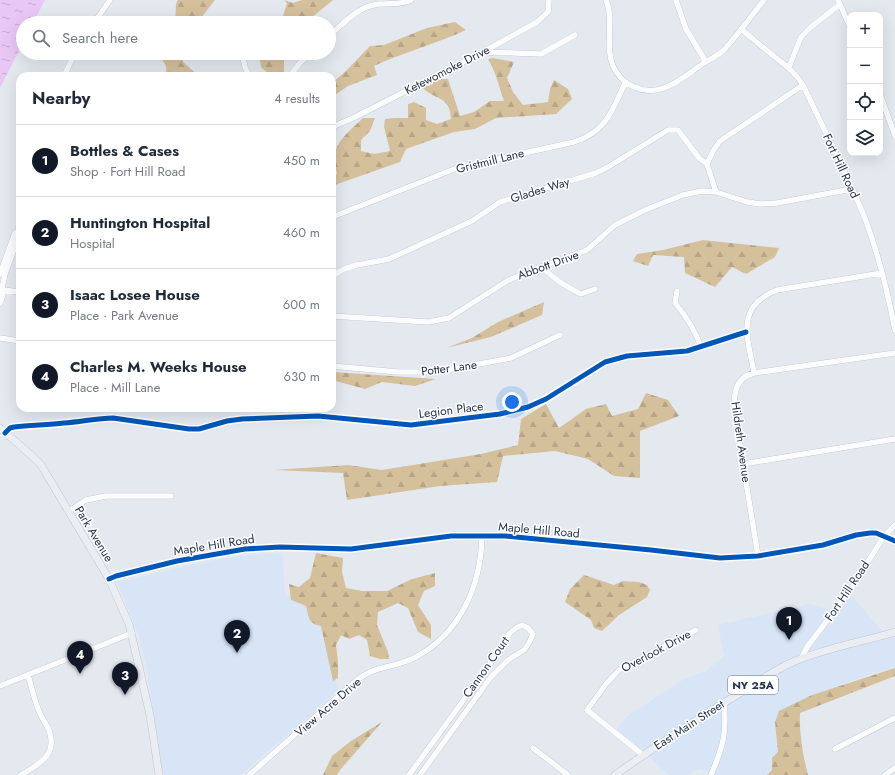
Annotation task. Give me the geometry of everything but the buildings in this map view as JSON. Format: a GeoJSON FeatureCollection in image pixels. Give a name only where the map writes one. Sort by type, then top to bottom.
{"type":"FeatureCollection","features":[{"type":"Feature","properties":{"kind":"main road","name":"Park Avenue"},"geometry":{"type":"LineString","coordinates":[[2,431],[41,465],[109,579],[123,608],[132,632],[151,720],[159,775]]}},
{"type":"Feature","properties":{"kind":"main road","name":"East Main Street"},"geometry":{"type":"LineString","coordinates":[[615,775],[724,702],[783,667],[801,659],[895,632]]}},
{"type":"Feature","properties":{"kind":"main road","name":"East Main Street"},"geometry":{"type":"LineString","coordinates":[[876,638],[895,635]]}},
{"type":"Feature","properties":{"kind":"street"},"geometry":{"type":"LineString","coordinates":[[99,16],[110,0]]}},
{"type":"Feature","properties":{"kind":"street"},"geometry":{"type":"LineString","coordinates":[[336,30],[354,14],[364,8],[378,4],[411,0]]}},
{"type":"Feature","properties":{"kind":"street","name":"Ketewomoke Drive"},"geometry":{"type":"LineString","coordinates":[[336,125],[483,52],[536,22],[548,12],[549,0]]}},
{"type":"Feature","properties":{"kind":"street"},"geometry":{"type":"LineString","coordinates":[[606,0],[610,20],[610,52],[613,66],[618,75],[626,83],[637,88],[649,90],[664,88],[678,81],[722,51],[764,0]]}},
{"type":"Feature","properties":{"kind":"street"},"geometry":{"type":"LineString","coordinates":[[676,0],[686,29],[706,62]]}},
{"type":"Feature","properties":{"kind":"street"},"geometry":{"type":"LineString","coordinates":[[788,67],[801,37],[839,3],[847,20]]}},
{"type":"Feature","properties":{"kind":"street","name":"Fort Hill Road"},"geometry":{"type":"LineString","coordinates":[[741,29],[788,67],[803,85],[866,222],[882,273],[895,330]]}},
{"type":"Feature","properties":{"kind":"street"},"geometry":{"type":"LineString","coordinates":[[483,52],[542,54],[575,35]]}},
{"type":"Feature","properties":{"kind":"street"},"geometry":{"type":"LineString","coordinates":[[66,72],[72,60]]}},
{"type":"Feature","properties":{"kind":"street"},"geometry":{"type":"LineString","coordinates":[[244,60],[247,72]]}},
{"type":"Feature","properties":{"kind":"street"},"geometry":{"type":"LineString","coordinates":[[293,72],[303,60]]}},
{"type":"Feature","properties":{"kind":"street","name":"Gristmill Lane"},"geometry":{"type":"LineString","coordinates":[[336,215],[457,168],[574,142],[587,137],[599,129],[608,117],[626,83]]}},
{"type":"Feature","properties":{"kind":"street"},"geometry":{"type":"LineString","coordinates":[[707,164],[720,141],[803,85]]}},
{"type":"Feature","properties":{"kind":"street"},"geometry":{"type":"LineString","coordinates":[[883,102],[895,136]]}},
{"type":"Feature","properties":{"kind":"street","name":"Glades Way"},"geometry":{"type":"LineString","coordinates":[[336,274],[344,269],[358,265],[389,259],[472,221],[500,202],[602,170],[668,130],[678,130],[699,158],[707,164],[716,192]]}},
{"type":"Feature","properties":{"kind":"street","name":"Abbott Drive"},"geometry":{"type":"LineString","coordinates":[[336,316],[428,322],[449,318],[507,280],[525,272],[588,250],[615,225],[645,210],[683,195],[702,191],[716,192],[747,202],[777,204],[852,189]]}},
{"type":"Feature","properties":{"kind":"street"},"geometry":{"type":"LineString","coordinates":[[0,274],[16,232]]}},
{"type":"Feature","properties":{"kind":"street"},"geometry":{"type":"LineString","coordinates":[[0,303],[3,297],[2,288],[5,274],[16,240]]}},
{"type":"Feature","properties":{"kind":"street"},"geometry":{"type":"LineString","coordinates":[[542,267],[552,277],[581,294],[595,289]]}},
{"type":"Feature","properties":{"kind":"street"},"geometry":{"type":"LineString","coordinates":[[882,273],[777,290],[762,298],[752,309],[746,324],[746,332],[754,373],[895,354]]}},
{"type":"Feature","properties":{"kind":"street"},"geometry":{"type":"LineString","coordinates":[[2,288],[16,291]]}},
{"type":"Feature","properties":{"kind":"street"},"geometry":{"type":"LineString","coordinates":[[677,291],[676,303],[695,332],[701,347]]}},
{"type":"Feature","properties":{"kind":"street","name":"Legion Place"},"geometry":{"type":"LineString","coordinates":[[2,431],[14,427],[64,424],[102,418],[113,418],[189,429],[199,429],[227,421],[318,416],[410,425],[500,414],[528,408],[546,399],[605,362],[627,356],[687,351],[746,332]]}},
{"type":"Feature","properties":{"kind":"street","name":"Potter Lane"},"geometry":{"type":"LineString","coordinates":[[336,366],[398,372],[422,372],[452,369],[511,358],[560,335]]}},
{"type":"Feature","properties":{"kind":"street"},"geometry":{"type":"LineString","coordinates":[[0,338],[16,340]]}},
{"type":"Feature","properties":{"kind":"street","name":"Hildreth Avenue"},"geometry":{"type":"LineString","coordinates":[[754,373],[746,375],[739,381],[734,398],[734,408],[758,556]]}},
{"type":"Feature","properties":{"kind":"street"},"geometry":{"type":"LineString","coordinates":[[743,464],[895,439]]}},
{"type":"Feature","properties":{"kind":"street"},"geometry":{"type":"LineString","coordinates":[[69,511],[86,500],[106,496],[171,496]]}},
{"type":"Feature","properties":{"kind":"street","name":"Fort Hill Road"},"geometry":{"type":"LineString","coordinates":[[801,659],[807,647],[851,589],[884,536],[895,525]]}},
{"type":"Feature","properties":{"kind":"street","name":"Maple Hill Road"},"geometry":{"type":"LineString","coordinates":[[109,579],[171,562],[251,549],[280,547],[352,549],[451,536],[505,536],[720,558],[758,556],[823,545],[856,535],[870,533],[884,536],[895,541]]}},
{"type":"Feature","properties":{"kind":"street","name":"View Acre Drive"},"geometry":{"type":"LineString","coordinates":[[249,775],[357,680],[370,672],[398,665],[414,658],[429,649],[443,636],[465,607],[475,586],[480,567],[482,536]]}},
{"type":"Feature","properties":{"kind":"street","name":"Cannon Court"},"geometry":{"type":"LineString","coordinates":[[409,775],[503,645],[510,633],[522,625],[528,628],[533,634],[530,644],[524,650],[508,660],[492,677],[420,775]]}},
{"type":"Feature","properties":{"kind":"street","name":"Overlook Drive"},"geometry":{"type":"LineString","coordinates":[[643,755],[587,710],[606,684],[619,670],[696,630]]}},
{"type":"Feature","properties":{"kind":"street"},"geometry":{"type":"LineString","coordinates":[[0,686],[132,632]]}},
{"type":"Feature","properties":{"kind":"street"},"geometry":{"type":"LineString","coordinates":[[21,775],[38,765],[48,756],[51,748],[50,732],[39,710],[28,675]]}},
{"type":"Feature","properties":{"kind":"street"},"geometry":{"type":"LineString","coordinates":[[468,693],[477,699]]}},
{"type":"Feature","properties":{"kind":"street"},"geometry":{"type":"LineString","coordinates":[[711,775],[724,739],[726,722],[724,702]]}},
{"type":"Feature","properties":{"kind":"street"},"geometry":{"type":"LineString","coordinates":[[835,749],[895,718]]}},
{"type":"Feature","properties":{"kind":"street"},"geometry":{"type":"LineString","coordinates":[[533,748],[568,775]]}},
{"type":"Feature","properties":{"kind":"street"},"geometry":{"type":"LineString","coordinates":[[884,775],[895,768]]}},
{"type":"Feature","properties":{"kind":"shaded area"},"geometry":{"type":"Polygon","coordinates":[[[282,553],[285,595],[305,601],[325,623],[338,691],[241,775],[162,775],[147,670],[139,636],[117,582],[213,560],[248,555],[282,553]]]}},
{"type":"Feature","properties":{"kind":"shaded area"},"geometry":{"type":"Polygon","coordinates":[[[852,596],[882,631],[895,630],[895,668],[876,672],[813,695],[781,713],[785,744],[771,775],[712,775],[709,772],[699,769],[688,775],[669,775],[617,729],[626,717],[684,679],[706,671],[724,656],[718,625],[809,604],[830,609],[852,596]]]}},
{"type":"Feature","properties":{"kind":"green space"},"geometry":{"type":"Polygon","coordinates":[[[178,0],[215,0],[202,16],[175,16],[176,4],[178,0]]]}},
{"type":"Feature","properties":{"kind":"green space"},"geometry":{"type":"Polygon","coordinates":[[[284,0],[293,3],[302,0],[333,0],[314,16],[283,16],[287,3],[284,0]]]}},
{"type":"Feature","properties":{"kind":"green space"},"geometry":{"type":"Polygon","coordinates":[[[455,22],[466,30],[374,66],[377,75],[348,86],[336,94],[336,80],[370,46],[384,45],[427,28],[455,22]]]}},
{"type":"Feature","properties":{"kind":"green space"},"geometry":{"type":"Polygon","coordinates":[[[493,58],[514,62],[507,78],[513,92],[523,105],[548,102],[550,89],[554,80],[568,89],[572,99],[556,114],[496,118],[475,129],[454,132],[406,149],[400,162],[336,185],[337,146],[363,118],[375,118],[370,131],[361,140],[361,151],[374,154],[390,151],[384,127],[385,119],[408,118],[408,104],[414,102],[426,108],[426,120],[437,124],[451,119],[450,111],[445,102],[432,95],[422,87],[439,79],[448,79],[460,116],[474,112],[490,101],[504,101],[495,74],[488,59],[493,58]]]}},
{"type":"Feature","properties":{"kind":"green space"},"geometry":{"type":"Polygon","coordinates":[[[162,60],[183,60],[183,62],[194,72],[166,72],[164,62],[162,60]]]}},
{"type":"Feature","properties":{"kind":"green space"},"geometry":{"type":"Polygon","coordinates":[[[260,60],[284,60],[284,72],[267,72],[261,67],[260,60]]]}},
{"type":"Feature","properties":{"kind":"green space"},"geometry":{"type":"Polygon","coordinates":[[[703,240],[779,248],[775,257],[746,274],[732,267],[715,287],[685,273],[684,257],[653,255],[648,266],[633,261],[637,254],[663,250],[703,240]]]}},
{"type":"Feature","properties":{"kind":"green space"},"geometry":{"type":"Polygon","coordinates":[[[544,302],[542,315],[491,337],[446,348],[472,338],[498,322],[544,302]]]}},
{"type":"Feature","properties":{"kind":"green space"},"geometry":{"type":"Polygon","coordinates":[[[336,372],[436,379],[415,386],[382,382],[365,389],[336,381],[336,372]]]}},
{"type":"Feature","properties":{"kind":"green space"},"geometry":{"type":"Polygon","coordinates":[[[646,393],[668,400],[679,416],[640,431],[640,478],[614,476],[588,459],[555,451],[503,456],[497,482],[440,486],[347,500],[343,473],[274,470],[348,465],[382,470],[481,454],[518,445],[521,419],[546,404],[559,428],[586,409],[606,404],[612,416],[638,409],[646,393]]]}},
{"type":"Feature","properties":{"kind":"green space"},"geometry":{"type":"Polygon","coordinates":[[[316,553],[343,558],[342,572],[346,588],[362,591],[387,591],[412,579],[435,573],[435,586],[424,591],[418,605],[431,625],[431,639],[418,632],[408,608],[398,603],[378,612],[377,625],[388,652],[389,659],[380,659],[370,656],[367,640],[359,635],[349,639],[341,635],[336,645],[338,678],[333,681],[321,626],[311,622],[306,606],[291,600],[289,584],[299,587],[310,578],[316,553]]]}},
{"type":"Feature","properties":{"kind":"green space"},"geometry":{"type":"Polygon","coordinates":[[[584,575],[614,585],[623,581],[639,582],[647,585],[650,590],[647,597],[619,615],[602,631],[594,628],[591,620],[565,602],[570,589],[584,575]]]}},
{"type":"Feature","properties":{"kind":"green space"},"geometry":{"type":"Polygon","coordinates":[[[895,668],[895,676],[800,713],[800,728],[804,760],[808,775],[767,775],[772,770],[772,758],[778,752],[775,722],[779,711],[812,695],[895,668]]]}},
{"type":"Feature","properties":{"kind":"green space"},"geometry":{"type":"Polygon","coordinates":[[[382,722],[337,775],[323,775],[332,756],[351,741],[382,722]]]}},
{"type":"Feature","properties":{"kind":"water"},"geometry":{"type":"Polygon","coordinates":[[[0,0],[45,0],[37,16],[16,16],[16,57],[0,88],[0,0]]]}},
{"type":"Feature","properties":{"kind":"cycle path"},"geometry":{"type":"LineString","coordinates":[[5,433],[10,428],[14,427],[107,418],[199,429],[227,421],[242,419],[318,416],[411,425],[500,414],[528,407],[546,399],[605,362],[627,356],[687,351],[746,332]]}},
{"type":"Feature","properties":{"kind":"cycle path"},"geometry":{"type":"LineString","coordinates":[[109,579],[177,561],[245,549],[280,547],[351,549],[451,536],[505,536],[720,558],[758,556],[823,545],[856,535],[870,533],[876,533],[895,541]]}},
{"type":"Feature","properties":{"kind":"place","name":"Bottles & Cases"},"geometry":{"type":"Point","coordinates":[789,640]}},
{"type":"Feature","properties":{"kind":"place","name":"Huntington Hospital"},"geometry":{"type":"Point","coordinates":[237,653]}},
{"type":"Feature","properties":{"kind":"place","name":"Charles M. Weeks House"},"geometry":{"type":"Point","coordinates":[80,674]}},
{"type":"Feature","properties":{"kind":"place","name":"Isaac Losee House"},"geometry":{"type":"Point","coordinates":[125,695]}}]}
